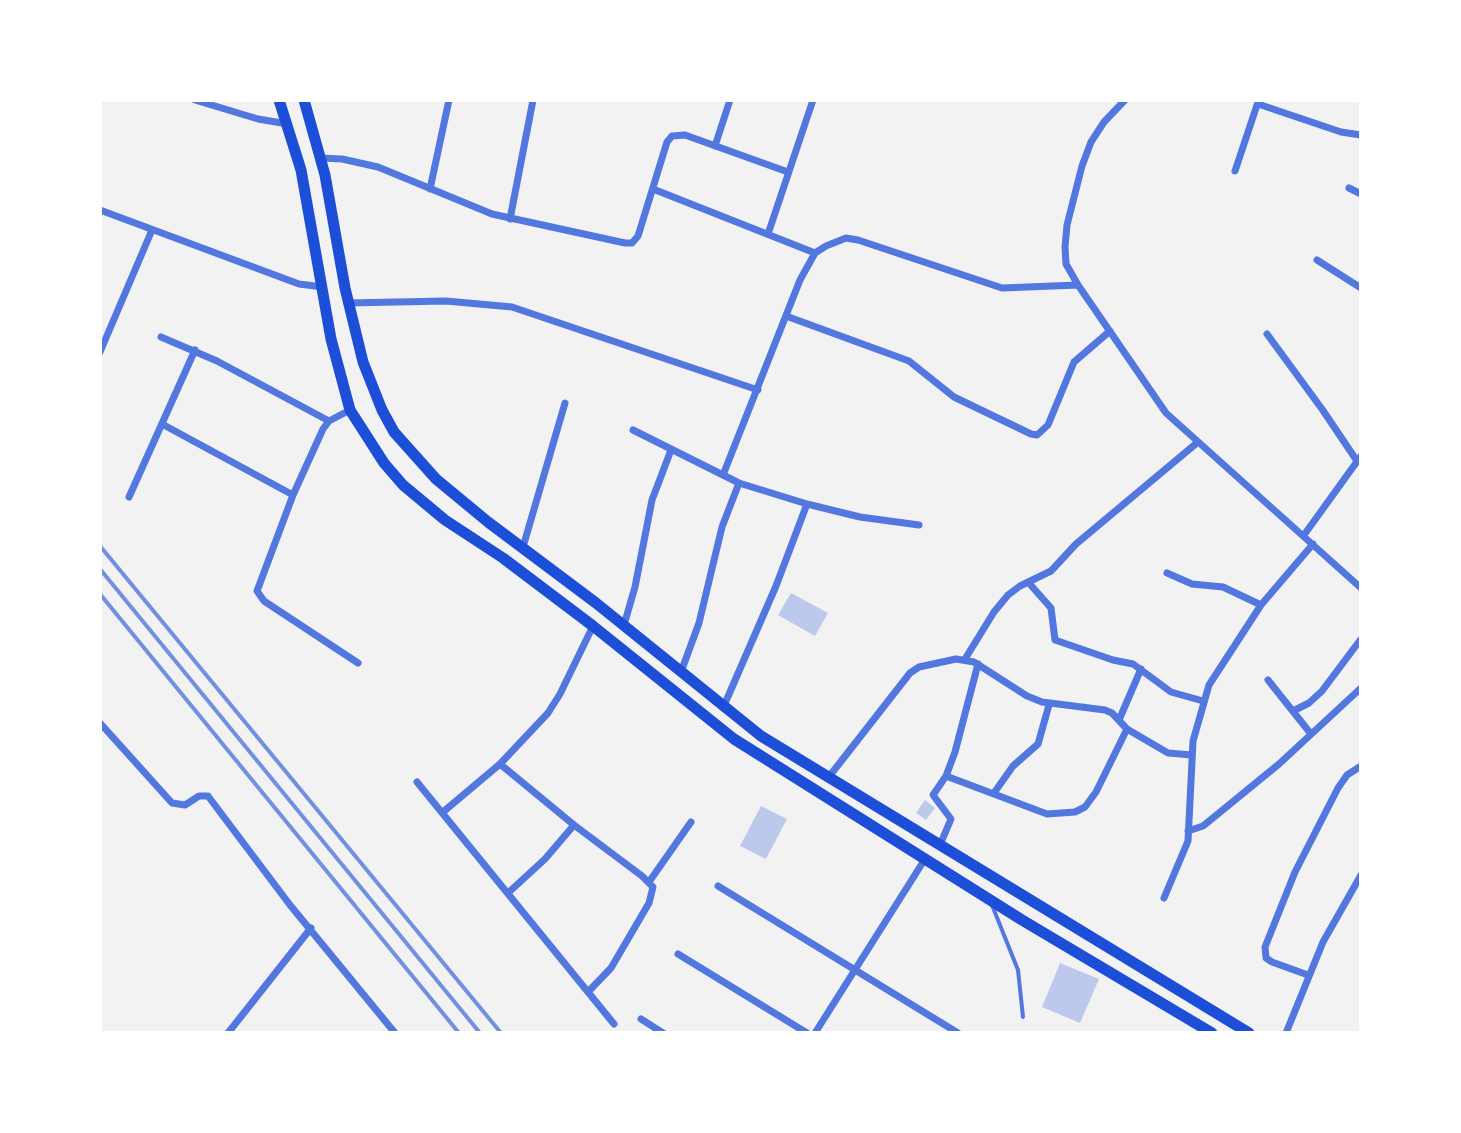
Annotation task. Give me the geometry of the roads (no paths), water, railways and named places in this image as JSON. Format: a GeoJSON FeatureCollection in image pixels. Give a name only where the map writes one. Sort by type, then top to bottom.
{"type":"FeatureCollection","features":[{"type":"Feature","properties":{"kind":"main road"},"geometry":{"type":"LineString","coordinates":[[279,100],[306,192],[331,339],[350,410],[384,463],[424,504],[503,558],[593,626],[734,739],[989,899],[1212,1033]]}},
{"type":"Feature","properties":{"kind":"main road"},"geometry":{"type":"LineString","coordinates":[[304,100],[321,158],[348,303],[363,362],[394,432],[436,479],[761,736],[1249,1033]]}},
{"type":"Feature","properties":{"kind":"main road"},"geometry":{"type":"LineString","coordinates":[[906,847],[917,832]]}},
{"type":"Feature","properties":{"kind":"street"},"geometry":{"type":"LineString","coordinates":[[195,100],[245,116],[288,124]]}},
{"type":"Feature","properties":{"kind":"street"},"geometry":{"type":"LineString","coordinates":[[304,100],[316,100]]}},
{"type":"Feature","properties":{"kind":"street"},"geometry":{"type":"LineString","coordinates":[[430,189],[449,100]]}},
{"type":"Feature","properties":{"kind":"street"},"geometry":{"type":"LineString","coordinates":[[510,219],[533,100]]}},
{"type":"Feature","properties":{"kind":"street"},"geometry":{"type":"LineString","coordinates":[[715,146],[730,100]]}},
{"type":"Feature","properties":{"kind":"street"},"geometry":{"type":"LineString","coordinates":[[768,234],[813,100]]}},
{"type":"Feature","properties":{"kind":"street"},"geometry":{"type":"LineString","coordinates":[[1125,100],[1104,122],[1091,142],[1067,225],[1066,264],[1166,413],[1361,588]]}},
{"type":"Feature","properties":{"kind":"street"},"geometry":{"type":"LineString","coordinates":[[1235,171],[1258,102],[1341,132],[1361,135]]}},
{"type":"Feature","properties":{"kind":"street"},"geometry":{"type":"LineString","coordinates":[[321,158],[378,167],[510,219],[632,243],[638,236],[667,142],[672,136],[685,135],[788,172]]}},
{"type":"Feature","properties":{"kind":"street"},"geometry":{"type":"LineString","coordinates":[[1349,188],[1361,194]]}},
{"type":"Feature","properties":{"kind":"street"},"geometry":{"type":"LineString","coordinates":[[653,189],[815,253]]}},
{"type":"Feature","properties":{"kind":"street"},"geometry":{"type":"LineString","coordinates":[[100,210],[299,284],[323,287]]}},
{"type":"Feature","properties":{"kind":"street"},"geometry":{"type":"LineString","coordinates":[[100,352],[152,230]]}},
{"type":"Feature","properties":{"kind":"street"},"geometry":{"type":"LineString","coordinates":[[723,475],[800,280],[815,253],[836,240],[858,240],[1002,288],[1078,285]]}},
{"type":"Feature","properties":{"kind":"street"},"geometry":{"type":"LineString","coordinates":[[1317,260],[1361,288]]}},
{"type":"Feature","properties":{"kind":"street"},"geometry":{"type":"LineString","coordinates":[[348,303],[446,301],[512,307],[758,390]]}},
{"type":"Feature","properties":{"kind":"street"},"geometry":{"type":"LineString","coordinates":[[786,316],[909,361],[919,366],[943,391],[1037,435],[1048,425],[1074,362],[1110,331]]}},
{"type":"Feature","properties":{"kind":"street"},"geometry":{"type":"LineString","coordinates":[[1267,334],[1359,459],[1304,535]]}},
{"type":"Feature","properties":{"kind":"street"},"geometry":{"type":"LineString","coordinates":[[161,337],[195,350],[329,421]]}},
{"type":"Feature","properties":{"kind":"street"},"geometry":{"type":"LineString","coordinates":[[129,497],[195,350]]}},
{"type":"Feature","properties":{"kind":"street"},"geometry":{"type":"LineString","coordinates":[[523,547],[565,403]]}},
{"type":"Feature","properties":{"kind":"street"},"geometry":{"type":"LineString","coordinates":[[350,410],[329,421],[293,495],[257,585],[259,596],[358,663]]}},
{"type":"Feature","properties":{"kind":"street"},"geometry":{"type":"LineString","coordinates":[[162,424],[293,495]]}},
{"type":"Feature","properties":{"kind":"street"},"geometry":{"type":"LineString","coordinates":[[633,430],[739,483],[860,517],[919,525]]}},
{"type":"Feature","properties":{"kind":"street"},"geometry":{"type":"LineString","coordinates":[[965,659],[1008,595],[1060,564],[1076,544],[1198,442]]}},
{"type":"Feature","properties":{"kind":"street"},"geometry":{"type":"LineString","coordinates":[[624,625],[635,587],[652,500],[671,450]]}},
{"type":"Feature","properties":{"kind":"street"},"geometry":{"type":"LineString","coordinates":[[681,673],[699,623],[722,527],[739,483]]}},
{"type":"Feature","properties":{"kind":"street"},"geometry":{"type":"LineString","coordinates":[[723,708],[776,586],[807,504]]}},
{"type":"Feature","properties":{"kind":"street"},"geometry":{"type":"LineString","coordinates":[[1164,898],[1184,851],[1192,755],[1209,685],[1261,605],[1313,544]]}},
{"type":"Feature","properties":{"kind":"street"},"geometry":{"type":"LineString","coordinates":[[1167,573],[1192,584],[1223,587],[1261,605]]}},
{"type":"Feature","properties":{"kind":"street"},"geometry":{"type":"LineString","coordinates":[[1028,582],[1051,608],[1055,640],[1127,662],[1171,692],[1203,701]]}},
{"type":"Feature","properties":{"kind":"street"},"geometry":{"type":"LineString","coordinates":[[443,812],[500,764],[548,713],[593,626]]}},
{"type":"Feature","properties":{"kind":"street"},"geometry":{"type":"LineString","coordinates":[[1293,711],[1309,703],[1322,691],[1361,639]]}},
{"type":"Feature","properties":{"kind":"street"},"geometry":{"type":"LineString","coordinates":[[828,778],[910,673],[927,664],[965,659],[1027,696],[1049,705],[1105,710],[1127,729],[1168,753],[1192,755]]}},
{"type":"Feature","properties":{"kind":"street"},"geometry":{"type":"LineString","coordinates":[[940,845],[951,819],[933,795],[946,776],[955,752],[978,664]]}},
{"type":"Feature","properties":{"kind":"street"},"geometry":{"type":"LineString","coordinates":[[1119,720],[1141,669]]}},
{"type":"Feature","properties":{"kind":"street"},"geometry":{"type":"LineString","coordinates":[[1268,680],[1311,734]]}},
{"type":"Feature","properties":{"kind":"street"},"geometry":{"type":"LineString","coordinates":[[1188,831],[1203,826],[1219,813],[1361,688]]}},
{"type":"Feature","properties":{"kind":"street"},"geometry":{"type":"LineString","coordinates":[[994,793],[1013,766],[1038,744],[1049,705]]}},
{"type":"Feature","properties":{"kind":"street"},"geometry":{"type":"LineString","coordinates":[[100,723],[172,803],[185,805],[199,796],[208,796],[253,857],[395,1033]]}},
{"type":"Feature","properties":{"kind":"street"},"geometry":{"type":"LineString","coordinates":[[946,776],[1047,814],[1075,812],[1085,807],[1096,792],[1127,729]]}},
{"type":"Feature","properties":{"kind":"street"},"geometry":{"type":"LineString","coordinates":[[500,764],[653,887],[649,903],[611,968],[588,992]]}},
{"type":"Feature","properties":{"kind":"street"},"geometry":{"type":"LineString","coordinates":[[1308,975],[1272,962],[1266,958],[1265,947],[1295,872],[1338,788],[1347,775],[1361,766]]}},
{"type":"Feature","properties":{"kind":"street"},"geometry":{"type":"LineString","coordinates":[[417,782],[614,1024]]}},
{"type":"Feature","properties":{"kind":"street"},"geometry":{"type":"LineString","coordinates":[[649,882],[691,822]]}},
{"type":"Feature","properties":{"kind":"street"},"geometry":{"type":"LineString","coordinates":[[508,893],[545,859],[574,825]]}},
{"type":"Feature","properties":{"kind":"street"},"geometry":{"type":"LineString","coordinates":[[815,1033],[925,859]]}},
{"type":"Feature","properties":{"kind":"street"},"geometry":{"type":"LineString","coordinates":[[1286,1033],[1304,993],[1308,975],[1361,875]]}},
{"type":"Feature","properties":{"kind":"street"},"geometry":{"type":"LineString","coordinates":[[718,886],[958,1033]]}},
{"type":"Feature","properties":{"kind":"street"},"geometry":{"type":"LineString","coordinates":[[228,1033],[311,928]]}},
{"type":"Feature","properties":{"kind":"street"},"geometry":{"type":"LineString","coordinates":[[678,954],[807,1033]]}},
{"type":"Feature","properties":{"kind":"street"},"geometry":{"type":"LineString","coordinates":[[641,1019],[663,1033]]}},
{"type":"Feature","properties":{"kind":"lane"},"geometry":{"type":"LineString","coordinates":[[989,899],[1018,970],[1023,1017]]}},
{"type":"Feature","properties":{"kind":"railway"},"geometry":{"type":"LineString","coordinates":[[100,546],[501,1033]]}},
{"type":"Feature","properties":{"kind":"railway"},"geometry":{"type":"LineString","coordinates":[[100,569],[480,1033]]}},
{"type":"Feature","properties":{"kind":"railway"},"geometry":{"type":"LineString","coordinates":[[100,594],[459,1033]]}}]}
